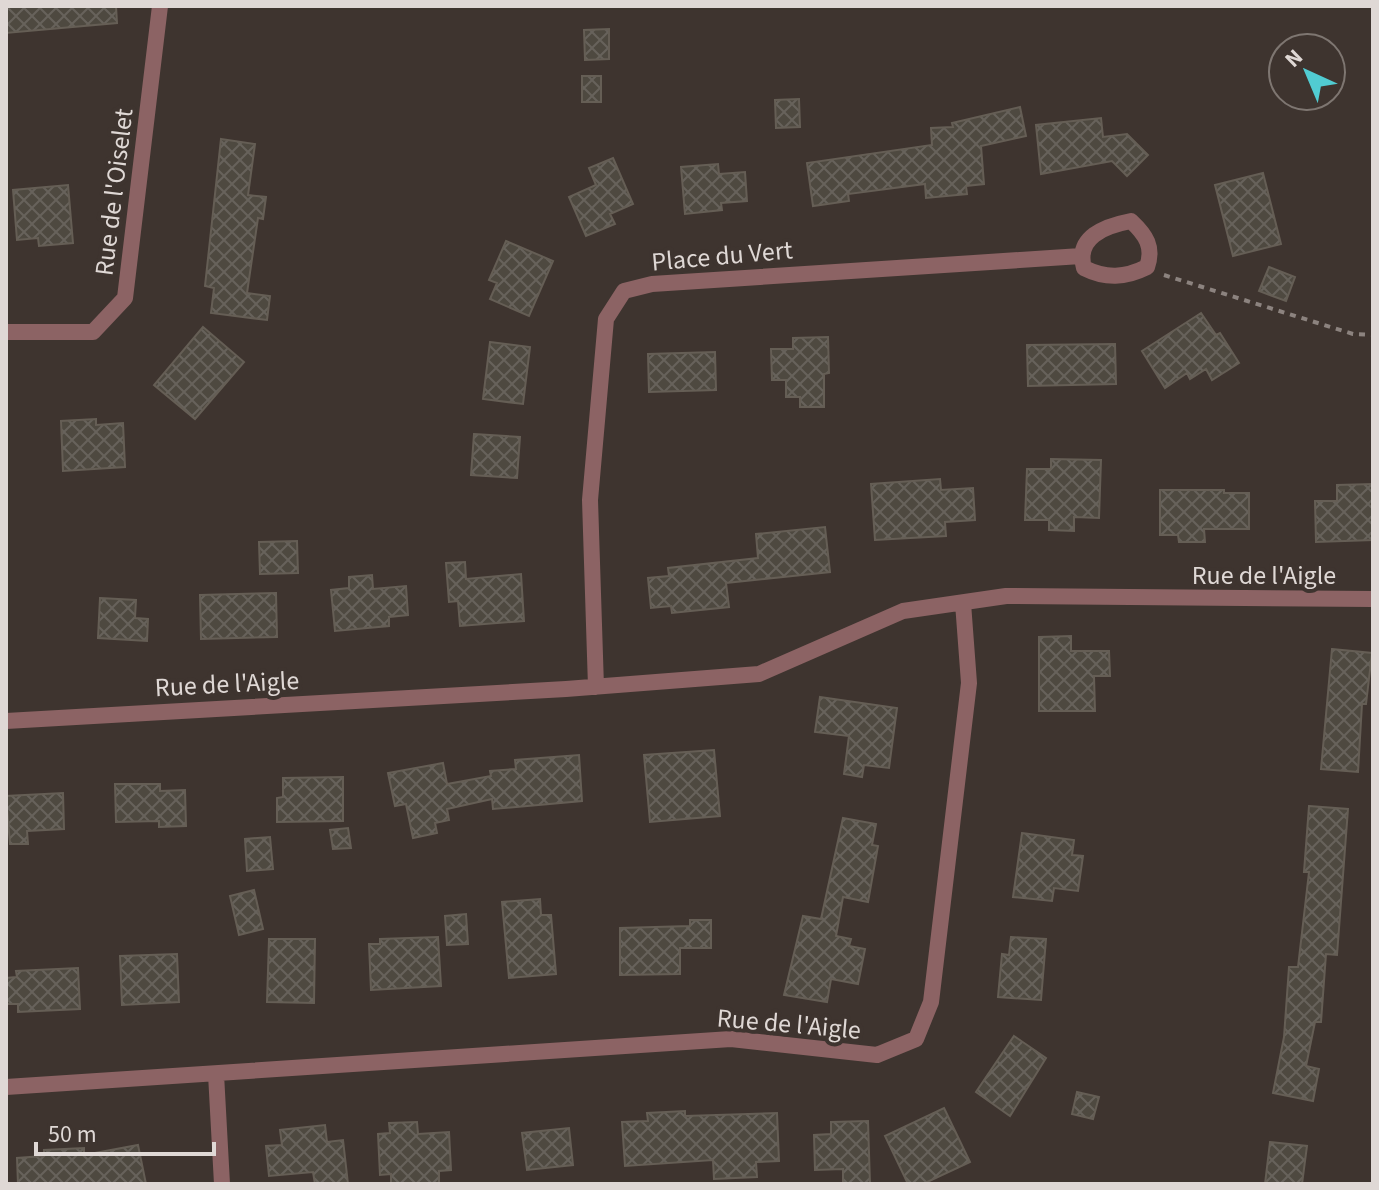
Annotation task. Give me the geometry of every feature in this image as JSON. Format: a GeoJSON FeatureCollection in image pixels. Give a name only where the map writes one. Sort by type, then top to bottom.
{"type":"FeatureCollection","features":[{"type":"Feature","properties":{"kind":"street","name":"Rue de l'Oiselet"},"geometry":{"type":"LineString","coordinates":[[6,332],[93,332],[125,298],[160,6]]}},
{"type":"Feature","properties":{"kind":"street","name":"Place du Vert"},"geometry":{"type":"LineString","coordinates":[[596,687],[590,500],[606,319],[624,291],[652,284],[1081,256]]}},
{"type":"Feature","properties":{"kind":"street","name":"Rue de l'Aigle"},"geometry":{"type":"LineString","coordinates":[[6,721],[596,687],[759,674],[903,611],[1006,596],[1373,599]]}},
{"type":"Feature","properties":{"kind":"street","name":"Rue de l'Aigle"},"geometry":{"type":"LineString","coordinates":[[6,1087],[731,1039],[877,1055],[916,1039],[931,1002],[969,683],[963,603]]}},
{"type":"Feature","properties":{"kind":"street"},"geometry":{"type":"LineString","coordinates":[[216,1074],[222,1184]]}},
{"type":"Feature","properties":{"kind":"path"},"geometry":{"type":"LineString","coordinates":[[1158,273],[1353,334],[1373,335]]}},
{"type":"Feature","properties":{"kind":"building"},"geometry":{"type":"Polygon","coordinates":[[[6,6],[116,6],[117,23],[6,33],[6,6]]]}},
{"type":"Feature","properties":{"kind":"building"},"geometry":{"type":"Polygon","coordinates":[[[609,29],[609,59],[585,60],[584,30],[609,29]]]}},
{"type":"Feature","properties":{"kind":"building"},"geometry":{"type":"Polygon","coordinates":[[[582,76],[601,76],[601,102],[582,102],[582,76]]]}},
{"type":"Feature","properties":{"kind":"building"},"geometry":{"type":"Polygon","coordinates":[[[799,99],[800,127],[776,128],[775,100],[799,99]]]}},
{"type":"Feature","properties":{"kind":"building"},"geometry":{"type":"Polygon","coordinates":[[[1020,107],[1026,136],[981,146],[984,184],[966,186],[967,194],[926,198],[925,184],[848,194],[849,201],[813,206],[807,163],[932,145],[931,128],[953,127],[952,123],[1020,107]]]}},
{"type":"Feature","properties":{"kind":"building"},"geometry":{"type":"Polygon","coordinates":[[[1101,118],[1103,137],[1127,134],[1148,155],[1127,176],[1112,161],[1041,174],[1036,125],[1101,118]]]}},
{"type":"Feature","properties":{"kind":"building"},"geometry":{"type":"Polygon","coordinates":[[[221,139],[255,144],[248,195],[266,197],[263,219],[258,218],[247,293],[270,296],[267,320],[211,313],[214,288],[205,286],[221,139]]]}},
{"type":"Feature","properties":{"kind":"building"},"geometry":{"type":"Polygon","coordinates":[[[613,158],[633,204],[610,214],[615,224],[586,236],[569,197],[596,185],[589,168],[613,158]]]}},
{"type":"Feature","properties":{"kind":"building"},"geometry":{"type":"Polygon","coordinates":[[[718,164],[719,174],[745,172],[747,201],[721,203],[722,210],[685,214],[681,167],[718,164]]]}},
{"type":"Feature","properties":{"kind":"building"},"geometry":{"type":"Polygon","coordinates":[[[1263,173],[1281,244],[1233,256],[1215,185],[1263,173]]]}},
{"type":"Feature","properties":{"kind":"building"},"geometry":{"type":"Polygon","coordinates":[[[68,185],[73,243],[39,246],[38,238],[17,240],[13,190],[68,185]]]}},
{"type":"Feature","properties":{"kind":"building"},"geometry":{"type":"Polygon","coordinates":[[[506,241],[553,261],[529,316],[490,299],[497,283],[489,280],[506,241]]]}},
{"type":"Feature","properties":{"kind":"building"},"geometry":{"type":"Polygon","coordinates":[[[1269,267],[1295,277],[1286,301],[1259,291],[1269,267]]]}},
{"type":"Feature","properties":{"kind":"building"},"geometry":{"type":"Polygon","coordinates":[[[1201,313],[1216,335],[1220,333],[1239,363],[1212,380],[1206,369],[1190,379],[1187,373],[1165,388],[1142,351],[1201,313]]]}},
{"type":"Feature","properties":{"kind":"building"},"geometry":{"type":"Polygon","coordinates":[[[203,327],[244,362],[195,419],[154,385],[203,327]]]}},
{"type":"Feature","properties":{"kind":"building"},"geometry":{"type":"Polygon","coordinates":[[[828,337],[829,373],[824,374],[824,407],[800,407],[800,397],[786,397],[786,380],[772,380],[771,349],[793,349],[793,338],[828,337]]]}},
{"type":"Feature","properties":{"kind":"building"},"geometry":{"type":"Polygon","coordinates":[[[490,342],[530,347],[523,404],[483,399],[490,342]]]}},
{"type":"Feature","properties":{"kind":"building"},"geometry":{"type":"Polygon","coordinates":[[[1115,344],[1116,384],[1028,386],[1027,345],[1115,344]]]}},
{"type":"Feature","properties":{"kind":"building"},"geometry":{"type":"Polygon","coordinates":[[[715,352],[716,390],[649,392],[648,354],[715,352]]]}},
{"type":"Feature","properties":{"kind":"building"},"geometry":{"type":"Polygon","coordinates":[[[96,419],[96,425],[123,423],[125,467],[63,471],[61,421],[96,419]]]}},
{"type":"Feature","properties":{"kind":"building"},"geometry":{"type":"Polygon","coordinates":[[[474,434],[520,437],[517,478],[471,475],[474,434]]]}},
{"type":"Feature","properties":{"kind":"building"},"geometry":{"type":"Polygon","coordinates":[[[1051,459],[1101,460],[1099,518],[1074,517],[1074,531],[1049,530],[1049,520],[1025,520],[1027,469],[1051,469],[1051,459]]]}},
{"type":"Feature","properties":{"kind":"building"},"geometry":{"type":"Polygon","coordinates":[[[940,479],[941,490],[973,488],[975,520],[945,522],[946,536],[875,540],[871,484],[940,479]]]}},
{"type":"Feature","properties":{"kind":"building"},"geometry":{"type":"Polygon","coordinates":[[[1373,484],[1373,540],[1316,542],[1315,501],[1337,501],[1337,485],[1373,484]]]}},
{"type":"Feature","properties":{"kind":"building"},"geometry":{"type":"Polygon","coordinates":[[[1160,490],[1249,493],[1249,529],[1204,529],[1205,542],[1179,542],[1178,535],[1160,535],[1160,490]]]}},
{"type":"Feature","properties":{"kind":"building"},"geometry":{"type":"Polygon","coordinates":[[[825,527],[830,572],[726,583],[729,607],[672,613],[671,606],[651,608],[648,578],[669,576],[668,568],[758,558],[756,534],[825,527]]]}},
{"type":"Feature","properties":{"kind":"building"},"geometry":{"type":"Polygon","coordinates":[[[297,541],[298,573],[260,574],[259,542],[297,541]]]}},
{"type":"Feature","properties":{"kind":"building"},"geometry":{"type":"Polygon","coordinates":[[[465,562],[466,579],[521,574],[524,621],[460,626],[458,601],[449,602],[446,563],[465,562]]]}},
{"type":"Feature","properties":{"kind":"building"},"geometry":{"type":"Polygon","coordinates":[[[372,575],[373,589],[406,586],[408,615],[389,617],[389,626],[335,631],[331,590],[349,588],[349,577],[372,575]]]}},
{"type":"Feature","properties":{"kind":"building"},"geometry":{"type":"Polygon","coordinates":[[[276,593],[277,637],[201,639],[200,595],[276,593]]]}},
{"type":"Feature","properties":{"kind":"building"},"geometry":{"type":"Polygon","coordinates":[[[100,598],[136,600],[135,618],[148,619],[147,641],[98,638],[100,598]]]}},
{"type":"Feature","properties":{"kind":"building"},"geometry":{"type":"Polygon","coordinates":[[[1071,636],[1071,651],[1109,651],[1110,676],[1094,676],[1095,711],[1039,711],[1039,637],[1071,636]]]}},
{"type":"Feature","properties":{"kind":"building"},"geometry":{"type":"Polygon","coordinates":[[[1332,649],[1372,653],[1366,704],[1362,704],[1358,772],[1321,769],[1332,649]]]}},
{"type":"Feature","properties":{"kind":"building"},"geometry":{"type":"Polygon","coordinates":[[[820,697],[897,708],[889,768],[864,765],[862,777],[844,774],[849,736],[815,732],[820,697]]]}},
{"type":"Feature","properties":{"kind":"building"},"geometry":{"type":"Polygon","coordinates":[[[714,750],[720,816],[650,822],[644,755],[714,750]]]}},
{"type":"Feature","properties":{"kind":"building"},"geometry":{"type":"Polygon","coordinates":[[[579,755],[582,801],[493,809],[492,799],[447,809],[449,820],[435,823],[437,833],[413,838],[406,804],[395,806],[388,773],[443,763],[447,784],[491,776],[490,771],[516,769],[515,760],[579,755]]]}},
{"type":"Feature","properties":{"kind":"building"},"geometry":{"type":"Polygon","coordinates":[[[343,777],[343,821],[277,822],[277,798],[283,797],[283,778],[343,777]]]}},
{"type":"Feature","properties":{"kind":"building"},"geometry":{"type":"Polygon","coordinates":[[[115,784],[160,784],[160,791],[185,790],[186,826],[159,827],[159,821],[116,822],[115,784]]]}},
{"type":"Feature","properties":{"kind":"building"},"geometry":{"type":"Polygon","coordinates":[[[63,793],[64,829],[27,831],[28,844],[10,844],[6,796],[63,793]]]}},
{"type":"Feature","properties":{"kind":"building"},"geometry":{"type":"Polygon","coordinates":[[[1309,806],[1348,809],[1337,955],[1326,954],[1321,1022],[1315,1022],[1306,1066],[1319,1069],[1313,1101],[1273,1093],[1284,1037],[1289,967],[1298,967],[1309,872],[1304,872],[1309,806]]]}},
{"type":"Feature","properties":{"kind":"building"},"geometry":{"type":"Polygon","coordinates":[[[843,818],[876,824],[872,845],[878,846],[868,902],[843,897],[836,936],[851,939],[849,946],[865,949],[858,984],[831,979],[827,1002],[784,995],[803,916],[821,919],[843,818]]]}},
{"type":"Feature","properties":{"kind":"building"},"geometry":{"type":"Polygon","coordinates":[[[348,828],[351,848],[333,849],[330,830],[348,828]]]}},
{"type":"Feature","properties":{"kind":"building"},"geometry":{"type":"Polygon","coordinates":[[[1022,833],[1074,840],[1072,855],[1083,856],[1078,891],[1054,888],[1052,901],[1013,897],[1022,833]]]}},
{"type":"Feature","properties":{"kind":"building"},"geometry":{"type":"Polygon","coordinates":[[[270,837],[273,869],[247,871],[245,839],[270,837]]]}},
{"type":"Feature","properties":{"kind":"building"},"geometry":{"type":"Polygon","coordinates":[[[254,890],[263,929],[239,935],[230,896],[254,890]]]}},
{"type":"Feature","properties":{"kind":"building"},"geometry":{"type":"Polygon","coordinates":[[[540,899],[541,915],[551,915],[556,974],[509,978],[502,902],[540,899]]]}},
{"type":"Feature","properties":{"kind":"building"},"geometry":{"type":"Polygon","coordinates":[[[466,914],[468,944],[447,945],[445,916],[466,914]]]}},
{"type":"Feature","properties":{"kind":"building"},"geometry":{"type":"Polygon","coordinates":[[[690,920],[711,920],[711,948],[680,948],[680,974],[620,975],[620,928],[690,926],[690,920]]]}},
{"type":"Feature","properties":{"kind":"building"},"geometry":{"type":"Polygon","coordinates":[[[438,937],[441,986],[371,990],[369,944],[380,944],[380,939],[438,937]]]}},
{"type":"Feature","properties":{"kind":"building"},"geometry":{"type":"Polygon","coordinates":[[[1011,937],[1046,939],[1041,1000],[998,997],[1002,954],[1009,955],[1011,937]]]}},
{"type":"Feature","properties":{"kind":"building"},"geometry":{"type":"Polygon","coordinates":[[[269,939],[315,939],[314,1003],[267,1002],[269,939]]]}},
{"type":"Feature","properties":{"kind":"building"},"geometry":{"type":"Polygon","coordinates":[[[177,954],[179,1002],[122,1005],[120,956],[177,954]]]}},
{"type":"Feature","properties":{"kind":"building"},"geometry":{"type":"Polygon","coordinates":[[[78,968],[80,1009],[18,1012],[18,1004],[6,1004],[6,978],[17,977],[16,971],[78,968]]]}},
{"type":"Feature","properties":{"kind":"building"},"geometry":{"type":"Polygon","coordinates":[[[1014,1036],[1046,1058],[1010,1116],[976,1092],[1014,1036]]]}},
{"type":"Feature","properties":{"kind":"building"},"geometry":{"type":"Polygon","coordinates":[[[1077,1092],[1099,1097],[1093,1119],[1072,1114],[1077,1092]]]}},
{"type":"Feature","properties":{"kind":"building"},"geometry":{"type":"Polygon","coordinates":[[[944,1108],[970,1162],[923,1184],[908,1184],[885,1136],[944,1108]]]}},
{"type":"Feature","properties":{"kind":"building"},"geometry":{"type":"Polygon","coordinates":[[[685,1111],[685,1116],[777,1113],[779,1161],[756,1162],[757,1177],[714,1179],[713,1160],[625,1166],[622,1122],[648,1121],[647,1113],[685,1111]]]}},
{"type":"Feature","properties":{"kind":"building"},"geometry":{"type":"Polygon","coordinates":[[[868,1121],[870,1184],[843,1184],[843,1169],[815,1170],[814,1135],[831,1134],[831,1122],[868,1121]]]}},
{"type":"Feature","properties":{"kind":"building"},"geometry":{"type":"Polygon","coordinates":[[[417,1122],[418,1134],[449,1132],[451,1170],[439,1171],[439,1184],[391,1184],[391,1174],[380,1175],[378,1134],[390,1133],[389,1123],[417,1122]]]}},
{"type":"Feature","properties":{"kind":"building"},"geometry":{"type":"Polygon","coordinates":[[[325,1125],[327,1142],[343,1140],[348,1184],[315,1184],[313,1172],[269,1176],[266,1146],[282,1145],[280,1130],[325,1125]]]}},
{"type":"Feature","properties":{"kind":"building"},"geometry":{"type":"Polygon","coordinates":[[[569,1128],[573,1165],[527,1170],[522,1133],[569,1128]]]}},
{"type":"Feature","properties":{"kind":"building"},"geometry":{"type":"Polygon","coordinates":[[[1270,1142],[1307,1146],[1302,1184],[1265,1184],[1270,1142]]]}},
{"type":"Feature","properties":{"kind":"building"},"geometry":{"type":"Polygon","coordinates":[[[138,1145],[146,1184],[18,1184],[17,1158],[44,1156],[44,1150],[84,1148],[84,1155],[138,1145]]]}}]}
